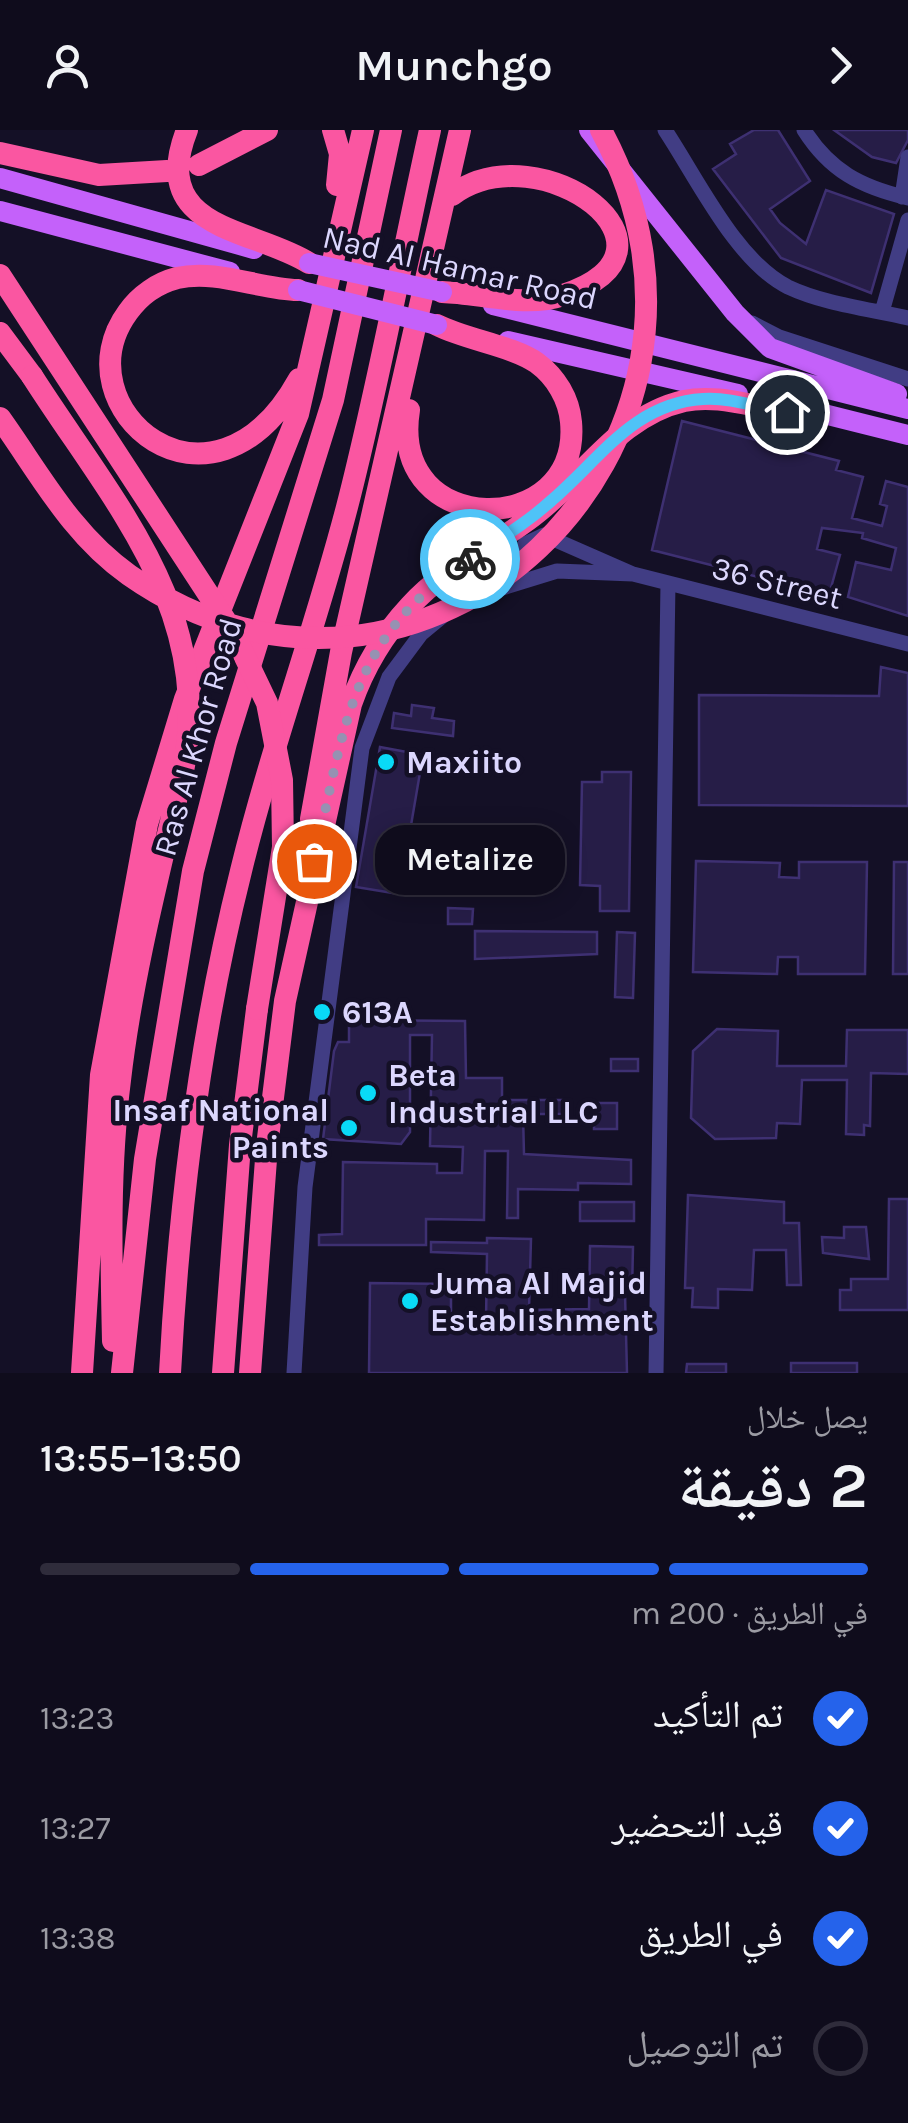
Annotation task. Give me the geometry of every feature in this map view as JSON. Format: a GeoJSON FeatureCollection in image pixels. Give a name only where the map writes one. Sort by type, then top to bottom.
{"type":"FeatureCollection","features":[{"type":"Feature","properties":{"kind":"highway"},"geometry":{"type":"LineString","coordinates":[[188,130],[180,162],[182,180],[198,213],[229,233],[284,247],[309,264]]}},
{"type":"Feature","properties":{"kind":"highway"},"geometry":{"type":"LineString","coordinates":[[199,165],[267,130]]}},
{"type":"Feature","properties":{"kind":"highway"},"geometry":{"type":"LineString","coordinates":[[333,130],[340,154],[334,216],[338,233]]}},
{"type":"Feature","properties":{"kind":"highway"},"geometry":{"type":"LineString","coordinates":[[82,1373],[101,1075],[147,824],[184,700],[285,454],[364,130]]}},
{"type":"Feature","properties":{"kind":"highway","name":"Ras Al Khor Road"},"geometry":{"type":"LineString","coordinates":[[122,1373],[144,1159],[193,871],[226,743],[333,400],[392,130]]}},
{"type":"Feature","properties":{"kind":"highway"},"geometry":{"type":"LineString","coordinates":[[170,1373],[177,1270],[203,1061],[225,940],[256,813],[360,455],[430,130]]}},
{"type":"Feature","properties":{"kind":"highway"},"geometry":{"type":"LineString","coordinates":[[250,1373],[272,1098],[303,908],[311,815],[340,652],[460,130]]}},
{"type":"Feature","properties":{"kind":"highway"},"geometry":{"type":"LineString","coordinates":[[0,418],[86,538],[133,578],[201,612],[260,629],[329,635],[394,626],[454,606],[507,575],[561,527],[598,478],[632,406],[645,331],[642,249],[622,172],[601,130]]}},
{"type":"Feature","properties":{"kind":"highway"},"geometry":{"type":"LineString","coordinates":[[442,292],[538,300],[572,292],[592,278],[612,247],[617,214],[604,176],[581,138]]}},
{"type":"Feature","properties":{"kind":"highway"},"geometry":{"type":"LineString","coordinates":[[0,152],[99,175],[166,172]]}},
{"type":"Feature","properties":{"kind":"highway"},"geometry":{"type":"LineString","coordinates":[[434,235],[475,160]]}},
{"type":"Feature","properties":{"kind":"highway"},"geometry":{"type":"LineString","coordinates":[[0,275],[233,632],[267,703],[282,780],[283,847],[240,1145],[223,1373]]}},
{"type":"Feature","properties":{"kind":"highway"},"geometry":{"type":"LineString","coordinates":[[298,290],[199,276],[157,286],[133,305],[118,327],[110,360],[113,382],[121,406],[146,434],[180,452],[209,454],[241,445],[268,422],[291,394],[312,348]]}},
{"type":"Feature","properties":{"kind":"highway"},"geometry":{"type":"LineString","coordinates":[[411,343],[415,371],[406,437],[416,468],[429,486],[444,498],[477,510],[508,508],[540,493],[559,472],[568,452],[572,429],[566,398],[538,364],[438,325]]}},
{"type":"Feature","properties":{"kind":"highway"},"geometry":{"type":"LineString","coordinates":[[0,332],[151,563],[178,620],[191,692],[183,772],[146,927],[120,1076],[112,1172],[114,1373]]}},
{"type":"Feature","properties":{"kind":"highway"},"geometry":{"type":"LineString","coordinates":[[303,908],[359,680],[382,641],[423,592],[535,515],[617,436],[653,411],[684,401],[716,398],[787,412],[812,411]]}},
{"type":"Feature","properties":{"kind":"main road"},"geometry":{"type":"LineString","coordinates":[[581,138],[724,296],[745,326],[770,348],[908,398]]}},
{"type":"Feature","properties":{"kind":"main road","name":"Nad Al Hamar Road"},"geometry":{"type":"LineString","coordinates":[[0,178],[309,264],[442,292],[908,410]]}},
{"type":"Feature","properties":{"kind":"main road","name":"Nad Al Hamar Road"},"geometry":{"type":"LineString","coordinates":[[0,211],[438,325],[908,435]]}},
{"type":"Feature","properties":{"kind":"street"},"geometry":{"type":"LineString","coordinates":[[665,130],[740,244],[768,274],[806,294],[908,318]]}},
{"type":"Feature","properties":{"kind":"street"},"geometry":{"type":"LineString","coordinates":[[804,130],[834,168],[864,186],[905,198],[908,157]]}},
{"type":"Feature","properties":{"kind":"street"},"geometry":{"type":"LineString","coordinates":[[882,312],[908,220]]}},
{"type":"Feature","properties":{"kind":"street"},"geometry":{"type":"LineString","coordinates":[[724,296],[768,333],[908,379]]}},
{"type":"Feature","properties":{"kind":"street"},"geometry":{"type":"LineString","coordinates":[[538,575],[525,565],[522,555],[525,544],[538,535],[633,574]]}},
{"type":"Feature","properties":{"kind":"street"},"geometry":{"type":"LineString","coordinates":[[294,1373],[305,1186],[366,729],[388,677],[421,634],[472,599],[538,575],[590,569],[633,574]]}},
{"type":"Feature","properties":{"kind":"street","name":"36 Street"},"geometry":{"type":"LineString","coordinates":[[633,574],[908,644]]}},
{"type":"Feature","properties":{"kind":"street"},"geometry":{"type":"LineString","coordinates":[[656,1373],[668,583]]}},
{"type":"Feature","properties":{"kind":"building"},"geometry":{"type":"Polygon","coordinates":[[[754,130],[778,130],[810,181],[770,209],[780,223],[806,244],[826,190],[894,214],[871,293],[781,258],[713,169],[736,154],[730,144],[754,130]]]}},
{"type":"Feature","properties":{"kind":"building"},"geometry":{"type":"Polygon","coordinates":[[[834,130],[908,130],[908,140],[896,163],[872,157],[834,130]]]}},
{"type":"Feature","properties":{"kind":"building"},"geometry":{"type":"Polygon","coordinates":[[[682,421],[839,461],[836,470],[863,477],[852,518],[882,526],[887,506],[880,504],[886,481],[908,487],[908,616],[848,597],[856,562],[891,570],[896,548],[862,538],[863,533],[822,528],[817,549],[840,555],[829,595],[652,550],[682,421]]]}},
{"type":"Feature","properties":{"kind":"building"},"geometry":{"type":"Polygon","coordinates":[[[881,667],[908,673],[908,806],[699,805],[699,695],[879,696],[881,667]]]}},
{"type":"Feature","properties":{"kind":"building"},"geometry":{"type":"Polygon","coordinates":[[[412,705],[434,708],[432,718],[454,721],[453,736],[392,728],[394,713],[411,716],[412,705]]]}},
{"type":"Feature","properties":{"kind":"building"},"geometry":{"type":"Polygon","coordinates":[[[380,747],[423,755],[409,837],[423,839],[416,880],[402,877],[399,894],[356,887],[380,747]]]}},
{"type":"Feature","properties":{"kind":"building"},"geometry":{"type":"Polygon","coordinates":[[[602,772],[631,772],[629,911],[600,911],[600,886],[580,885],[582,782],[602,782],[602,772]]]}},
{"type":"Feature","properties":{"kind":"building"},"geometry":{"type":"Polygon","coordinates":[[[696,861],[780,863],[779,877],[799,878],[799,862],[867,862],[865,974],[798,974],[798,957],[778,957],[777,974],[693,972],[696,861]]]}},
{"type":"Feature","properties":{"kind":"building"},"geometry":{"type":"Polygon","coordinates":[[[894,862],[908,862],[908,974],[893,974],[894,862]]]}},
{"type":"Feature","properties":{"kind":"building"},"geometry":{"type":"Polygon","coordinates":[[[448,908],[473,909],[472,924],[448,924],[448,908]]]}},
{"type":"Feature","properties":{"kind":"building"},"geometry":{"type":"Polygon","coordinates":[[[475,931],[597,932],[597,954],[475,959],[475,931]]]}},
{"type":"Feature","properties":{"kind":"building"},"geometry":{"type":"Polygon","coordinates":[[[617,932],[635,933],[633,998],[615,997],[617,932]]]}},
{"type":"Feature","properties":{"kind":"building"},"geometry":{"type":"Polygon","coordinates":[[[349,1020],[465,1021],[466,1078],[502,1078],[502,1100],[567,1100],[566,1114],[523,1114],[524,1154],[631,1160],[631,1184],[578,1183],[578,1190],[518,1189],[518,1218],[507,1218],[508,1151],[485,1151],[484,1220],[426,1219],[426,1245],[319,1245],[319,1235],[342,1234],[343,1162],[437,1164],[437,1173],[462,1173],[463,1147],[430,1146],[432,1035],[410,1035],[410,1132],[401,1144],[323,1139],[334,1051],[338,1042],[349,1042],[349,1020]]]}},
{"type":"Feature","properties":{"kind":"building"},"geometry":{"type":"Polygon","coordinates":[[[717,1029],[778,1031],[777,1066],[846,1066],[847,1030],[908,1030],[908,1074],[871,1073],[870,1126],[864,1125],[864,1135],[846,1134],[847,1080],[802,1080],[800,1124],[777,1123],[776,1138],[715,1139],[691,1118],[693,1051],[717,1029]]]}},
{"type":"Feature","properties":{"kind":"building"},"geometry":{"type":"Polygon","coordinates":[[[611,1059],[638,1059],[638,1071],[611,1071],[611,1059]]]}},
{"type":"Feature","properties":{"kind":"building"},"geometry":{"type":"Polygon","coordinates":[[[594,1103],[617,1103],[617,1129],[594,1129],[594,1103]]]}},
{"type":"Feature","properties":{"kind":"building"},"geometry":{"type":"Polygon","coordinates":[[[688,1195],[784,1202],[784,1223],[799,1223],[801,1285],[787,1285],[786,1250],[754,1250],[752,1290],[718,1289],[718,1308],[692,1307],[693,1288],[685,1288],[688,1195]]]}},
{"type":"Feature","properties":{"kind":"building"},"geometry":{"type":"Polygon","coordinates":[[[889,1199],[908,1199],[908,1310],[840,1310],[840,1290],[851,1290],[851,1279],[888,1279],[889,1199]]]}},
{"type":"Feature","properties":{"kind":"building"},"geometry":{"type":"Polygon","coordinates":[[[580,1202],[634,1202],[634,1221],[580,1221],[580,1202]]]}},
{"type":"Feature","properties":{"kind":"building"},"geometry":{"type":"Polygon","coordinates":[[[844,1227],[866,1227],[869,1259],[823,1253],[822,1237],[844,1238],[844,1227]]]}},
{"type":"Feature","properties":{"kind":"building","name":"Juma Al Majid Establishment"},"geometry":{"type":"Polygon","coordinates":[[[487,1238],[531,1239],[529,1310],[589,1309],[590,1246],[633,1247],[632,1293],[625,1293],[627,1373],[369,1373],[370,1283],[451,1284],[451,1320],[486,1321],[487,1254],[431,1252],[431,1242],[487,1243],[487,1238]]]}},
{"type":"Feature","properties":{"kind":"building"},"geometry":{"type":"Polygon","coordinates":[[[791,1363],[857,1363],[857,1373],[791,1373],[791,1363]]]}},
{"type":"Feature","properties":{"kind":"building"},"geometry":{"type":"Polygon","coordinates":[[[687,1364],[726,1364],[726,1373],[686,1373],[687,1364]]]}},
{"type":"Feature","properties":{"kind":"way so far"},"geometry":{"type":"LineString","coordinates":[[314,861],[359,680],[408,607],[470,559]]}},
{"type":"Feature","properties":{"kind":"place","name":"Maxiito"},"geometry":{"type":"Point","coordinates":[386,762]}},
{"type":"Feature","properties":{"kind":"place","name":"Metalize"},"geometry":{"type":"Point","coordinates":[314,861]}},
{"type":"Feature","properties":{"kind":"place","name":"613A"},"geometry":{"type":"Point","coordinates":[322,1012]}},
{"type":"Feature","properties":{"kind":"place","name":"Beta Industrial LLC"},"geometry":{"type":"Point","coordinates":[368,1093]}},
{"type":"Feature","properties":{"kind":"place","name":"Insaf National Paints"},"geometry":{"type":"Point","coordinates":[349,1128]}},
{"type":"Feature","properties":{"kind":"place","name":"Juma Al Majid Establishment"},"geometry":{"type":"Point","coordinates":[410,1301]}},
{"type":"Feature","properties":{"kind":"route"},"geometry":{"type":"LineString","coordinates":[[470,559],[535,515],[628,426],[653,411],[684,401],[716,398],[787,412]]}}]}
